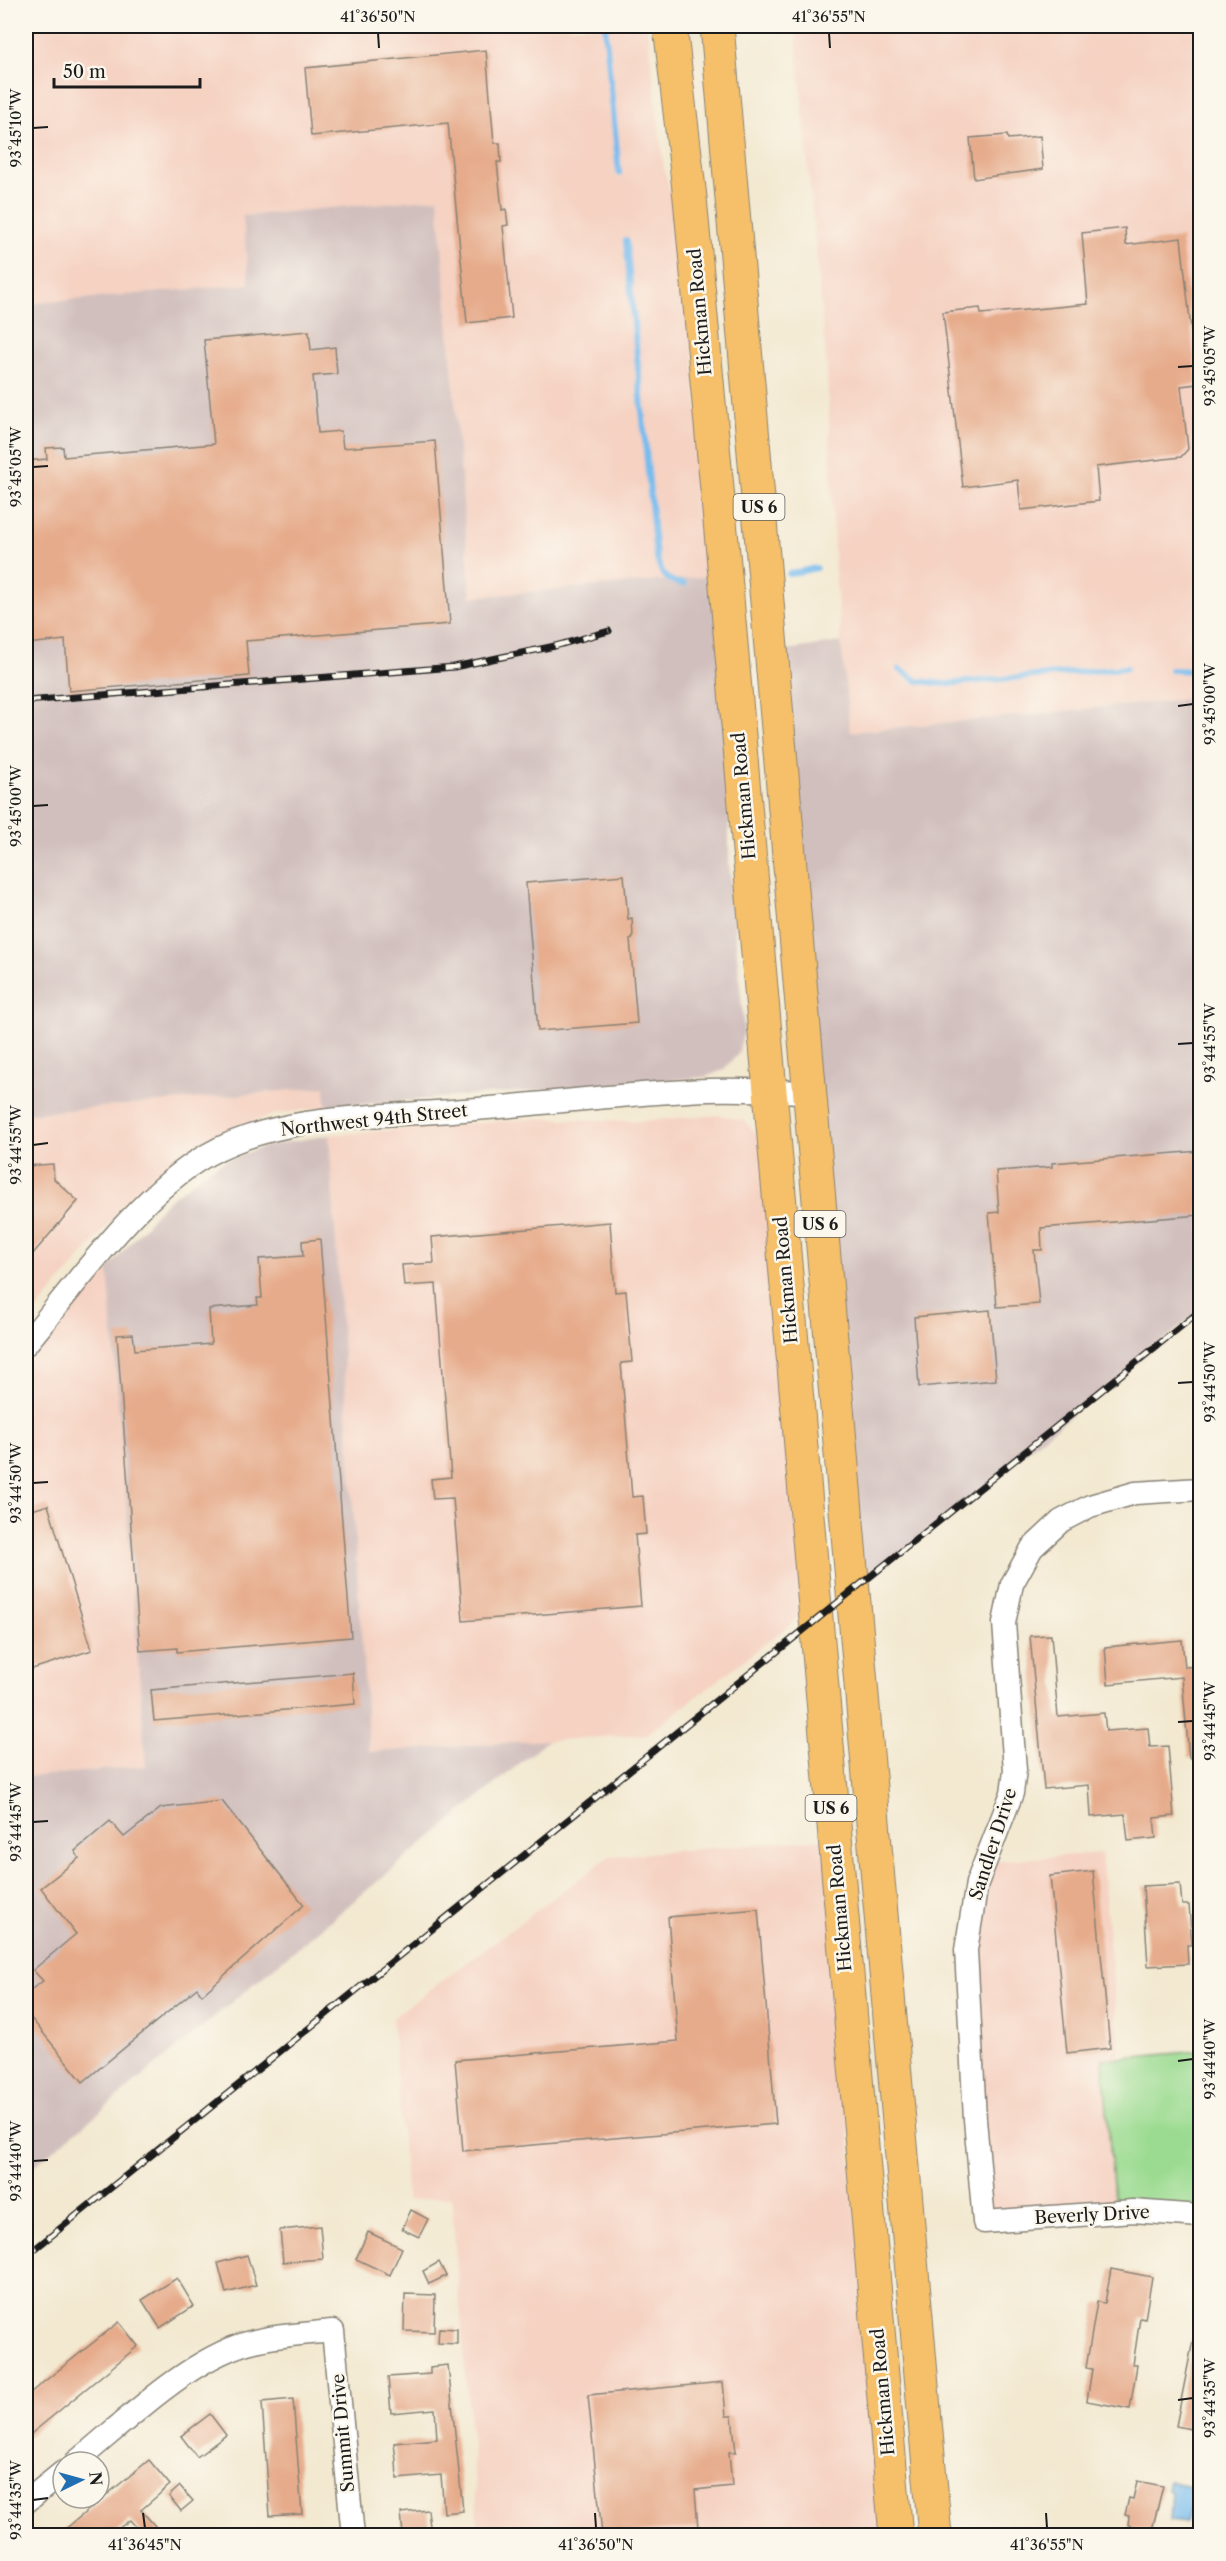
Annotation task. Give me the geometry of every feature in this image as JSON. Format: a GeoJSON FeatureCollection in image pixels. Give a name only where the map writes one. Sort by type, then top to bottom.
{"type":"FeatureCollection","features":[{"type":"Feature","properties":{"kind":"main road","name":"Hickman Road"},"geometry":{"type":"LineString","coordinates":[[670,26],[716,472],[896,2535]]}},
{"type":"Feature","properties":{"kind":"main road","name":"US 6"},"geometry":{"type":"LineString","coordinates":[[717,26],[935,2535]]}},
{"type":"Feature","properties":{"kind":"street","name":"Northwest 94th Street"},"geometry":{"type":"LineString","coordinates":[[26,1344],[150,1198],[199,1160],[242,1139],[279,1128],[327,1121],[709,1090],[808,1092]]}},
{"type":"Feature","properties":{"kind":"street","name":"Sandler Drive"},"geometry":{"type":"LineString","coordinates":[[984,2222],[974,2108],[966,1950],[977,1883],[1012,1793],[1015,1770],[1004,1623],[1012,1584],[1032,1548],[1061,1521],[1090,1506],[1135,1493],[1200,1489]]}},
{"type":"Feature","properties":{"kind":"street","name":"Beverly Drive"},"geometry":{"type":"LineString","coordinates":[[984,2222],[1133,2211],[1200,2216]]}},
{"type":"Feature","properties":{"kind":"street","name":"Summit Drive"},"geometry":{"type":"LineString","coordinates":[[91,2450],[196,2366],[221,2353],[248,2343],[333,2331],[353,2535]]}},
{"type":"Feature","properties":{"kind":"street"},"geometry":{"type":"LineString","coordinates":[[26,2502],[51,2482]]}},
{"type":"Feature","properties":{"kind":"shaded area"},"geometry":{"type":"Polygon","coordinates":[[[26,26],[647,26],[664,168],[681,233],[714,576],[471,598],[438,198],[244,216],[249,284],[26,304],[26,26]]]}},
{"type":"Feature","properties":{"kind":"shaded area"},"geometry":{"type":"Polygon","coordinates":[[[795,26],[1200,26],[1200,698],[849,732],[835,574],[827,371],[795,26]]]}},
{"type":"Feature","properties":{"kind":"shaded area"},"geometry":{"type":"Polygon","coordinates":[[[438,198],[471,597],[714,576],[729,736],[729,862],[744,1031],[738,1054],[723,1070],[705,1077],[326,1107],[325,1087],[26,1114],[26,304],[249,284],[243,216],[438,198]]]}},
{"type":"Feature","properties":{"kind":"shaded area"},"geometry":{"type":"Polygon","coordinates":[[[841,642],[850,732],[1200,698],[1200,1311],[853,1592],[772,652],[841,642]]]}},
{"type":"Feature","properties":{"kind":"shaded area"},"geometry":{"type":"Polygon","coordinates":[[[325,1087],[326,1107],[275,1114],[232,1128],[199,1144],[152,1178],[134,1194],[26,1323],[26,1114],[325,1087]]]}},
{"type":"Feature","properties":{"kind":"shaded area"},"geometry":{"type":"Polygon","coordinates":[[[720,1115],[744,1121],[761,1139],[805,1613],[648,1734],[369,1752],[329,1135],[536,1118],[640,1121],[720,1115]]]}},
{"type":"Feature","properties":{"kind":"shaded area"},"geometry":{"type":"Polygon","coordinates":[[[329,1135],[369,1752],[548,1740],[26,2173],[26,1777],[146,1766],[108,1269],[167,1201],[208,1170],[226,1160],[266,1146],[329,1135]]]}},
{"type":"Feature","properties":{"kind":"shaded area"},"geometry":{"type":"Polygon","coordinates":[[[108,1269],[147,1766],[26,1777],[26,1364],[108,1269]]]}},
{"type":"Feature","properties":{"kind":"shaded area"},"geometry":{"type":"Polygon","coordinates":[[[824,1839],[884,2535],[479,2535],[451,2197],[407,2201],[392,2018],[610,1856],[824,1839]]]}},
{"type":"Feature","properties":{"kind":"shaded area"},"geometry":{"type":"Polygon","coordinates":[[[1101,1853],[1120,2057],[1103,2060],[1115,2212],[984,2222],[966,1984],[985,1862],[1101,1853]]]}},
{"type":"Feature","properties":{"kind":"green space"},"geometry":{"type":"Polygon","coordinates":[[[1200,2051],[1200,2216],[1115,2212],[1103,2060],[1200,2051]]]}},
{"type":"Feature","properties":{"kind":"water"},"geometry":{"type":"Polygon","coordinates":[[[1168,2481],[1200,2488],[1198,2496],[1194,2496],[1186,2523],[1170,2521],[1172,2492],[1168,2490],[1168,2481]]]}},
{"type":"Feature","properties":{"kind":"building"},"geometry":{"type":"Polygon","coordinates":[[[486,50],[494,143],[500,143],[501,162],[497,162],[502,210],[506,209],[508,225],[503,226],[512,318],[467,323],[448,123],[311,136],[305,68],[486,50]]]}},
{"type":"Feature","properties":{"kind":"building"},"geometry":{"type":"Polygon","coordinates":[[[1007,135],[1008,139],[1040,136],[1043,169],[974,179],[970,138],[1007,135]]]}},
{"type":"Feature","properties":{"kind":"building"},"geometry":{"type":"Polygon","coordinates":[[[1125,228],[1126,245],[1181,238],[1197,384],[1181,386],[1188,449],[1181,457],[1096,467],[1099,501],[1021,510],[1018,480],[963,487],[943,312],[980,308],[981,314],[1088,304],[1082,233],[1125,228]]]}},
{"type":"Feature","properties":{"kind":"building"},"geometry":{"type":"Polygon","coordinates":[[[309,331],[311,350],[335,347],[337,374],[313,376],[318,433],[341,431],[343,448],[435,441],[450,624],[246,641],[249,676],[69,691],[65,640],[26,644],[26,461],[47,459],[46,448],[63,447],[64,457],[214,444],[204,340],[309,331]]]}},
{"type":"Feature","properties":{"kind":"building"},"geometry":{"type":"Polygon","coordinates":[[[624,875],[628,919],[632,918],[633,938],[630,939],[637,1023],[538,1031],[526,883],[624,875]]]}},
{"type":"Feature","properties":{"kind":"building"},"geometry":{"type":"Polygon","coordinates":[[[1200,1151],[1200,1215],[1041,1228],[1042,1250],[1034,1250],[1039,1304],[997,1307],[989,1213],[999,1212],[996,1171],[1052,1167],[1052,1163],[1200,1151]]]}},
{"type":"Feature","properties":{"kind":"building"},"geometry":{"type":"Polygon","coordinates":[[[53,1164],[54,1179],[78,1201],[26,1262],[26,1166],[53,1164]]]}},
{"type":"Feature","properties":{"kind":"building"},"geometry":{"type":"Polygon","coordinates":[[[610,1222],[615,1292],[626,1291],[632,1362],[621,1363],[632,1497],[643,1496],[646,1534],[635,1535],[641,1606],[463,1621],[453,1498],[433,1499],[431,1479],[451,1477],[436,1284],[404,1286],[402,1265],[434,1263],[432,1237],[610,1222]]]}},
{"type":"Feature","properties":{"kind":"building"},"geometry":{"type":"Polygon","coordinates":[[[320,1239],[351,1637],[177,1652],[177,1648],[140,1651],[117,1335],[133,1334],[135,1350],[211,1344],[209,1309],[258,1305],[257,1298],[262,1298],[259,1259],[303,1256],[302,1241],[320,1239]]]}},
{"type":"Feature","properties":{"kind":"building"},"geometry":{"type":"Polygon","coordinates":[[[990,1310],[996,1380],[919,1387],[914,1317],[990,1310]]]}},
{"type":"Feature","properties":{"kind":"building"},"geometry":{"type":"Polygon","coordinates":[[[48,1505],[92,1650],[26,1671],[26,1512],[48,1505]]]}},
{"type":"Feature","properties":{"kind":"building"},"geometry":{"type":"Polygon","coordinates":[[[1051,1635],[1058,1717],[1104,1713],[1106,1731],[1148,1728],[1150,1747],[1168,1746],[1174,1816],[1154,1818],[1156,1838],[1128,1841],[1125,1814],[1091,1817],[1089,1785],[1044,1789],[1030,1636],[1051,1635]]]}},
{"type":"Feature","properties":{"kind":"building"},"geometry":{"type":"Polygon","coordinates":[[[1182,1640],[1185,1667],[1200,1666],[1200,1758],[1189,1758],[1182,1677],[1108,1684],[1105,1647],[1182,1640]]]}},
{"type":"Feature","properties":{"kind":"building"},"geometry":{"type":"Polygon","coordinates":[[[353,1673],[355,1704],[154,1721],[151,1690],[353,1673]]]}},
{"type":"Feature","properties":{"kind":"building"},"geometry":{"type":"Polygon","coordinates":[[[222,1801],[304,1905],[202,1995],[197,1988],[83,2082],[26,2012],[26,1993],[43,1981],[33,1970],[76,1934],[41,1888],[79,1858],[75,1851],[110,1821],[124,1837],[161,1808],[222,1801]]]}},
{"type":"Feature","properties":{"kind":"building"},"geometry":{"type":"Polygon","coordinates":[[[1093,1871],[1110,2048],[1067,2053],[1050,1876],[1093,1871]]]}},
{"type":"Feature","properties":{"kind":"building"},"geometry":{"type":"Polygon","coordinates":[[[1180,1884],[1182,1905],[1189,1905],[1192,1945],[1187,1945],[1188,1964],[1148,1966],[1143,1886],[1180,1884]]]}},
{"type":"Feature","properties":{"kind":"building"},"geometry":{"type":"Polygon","coordinates":[[[758,1909],[776,2124],[463,2151],[455,2060],[678,2041],[668,1917],[758,1909]]]}},
{"type":"Feature","properties":{"kind":"building"},"geometry":{"type":"Polygon","coordinates":[[[411,2210],[428,2219],[419,2237],[402,2229],[411,2210]]]}},
{"type":"Feature","properties":{"kind":"building"},"geometry":{"type":"Polygon","coordinates":[[[320,2226],[323,2259],[283,2262],[280,2230],[320,2226]]]}},
{"type":"Feature","properties":{"kind":"building"},"geometry":{"type":"Polygon","coordinates":[[[368,2232],[402,2248],[390,2275],[356,2259],[368,2232]]]}},
{"type":"Feature","properties":{"kind":"building"},"geometry":{"type":"Polygon","coordinates":[[[247,2255],[256,2285],[226,2293],[218,2263],[247,2255]]]}},
{"type":"Feature","properties":{"kind":"building"},"geometry":{"type":"Polygon","coordinates":[[[439,2262],[446,2276],[429,2284],[423,2271],[439,2262]]]}},
{"type":"Feature","properties":{"kind":"building"},"geometry":{"type":"Polygon","coordinates":[[[1111,2269],[1152,2277],[1145,2319],[1140,2318],[1133,2365],[1137,2365],[1130,2409],[1087,2401],[1092,2369],[1086,2368],[1097,2302],[1105,2303],[1111,2269]]]}},
{"type":"Feature","properties":{"kind":"building"},"geometry":{"type":"Polygon","coordinates":[[[177,2278],[194,2306],[160,2328],[142,2300],[177,2278]]]}},
{"type":"Feature","properties":{"kind":"building"},"geometry":{"type":"Polygon","coordinates":[[[405,2294],[435,2295],[434,2332],[404,2331],[405,2294]]]}},
{"type":"Feature","properties":{"kind":"building"},"geometry":{"type":"Polygon","coordinates":[[[119,2322],[138,2346],[26,2438],[26,2396],[119,2322]]]}},
{"type":"Feature","properties":{"kind":"building"},"geometry":{"type":"Polygon","coordinates":[[[439,2328],[457,2329],[457,2344],[438,2343],[439,2328]]]}},
{"type":"Feature","properties":{"kind":"building"},"geometry":{"type":"Polygon","coordinates":[[[1193,2340],[1200,2341],[1200,2431],[1176,2426],[1193,2340]]]}},
{"type":"Feature","properties":{"kind":"building"},"geometry":{"type":"Polygon","coordinates":[[[448,2365],[463,2511],[444,2513],[441,2475],[397,2479],[394,2443],[437,2439],[435,2409],[391,2413],[388,2377],[430,2374],[430,2367],[448,2365]]]}},
{"type":"Feature","properties":{"kind":"building"},"geometry":{"type":"Polygon","coordinates":[[[723,2382],[726,2416],[732,2416],[736,2452],[729,2452],[732,2486],[695,2490],[698,2528],[602,2535],[588,2395],[723,2382]]]}},
{"type":"Feature","properties":{"kind":"building"},"geometry":{"type":"Polygon","coordinates":[[[293,2399],[302,2514],[270,2516],[262,2402],[293,2399]]]}},
{"type":"Feature","properties":{"kind":"building"},"geometry":{"type":"Polygon","coordinates":[[[210,2414],[226,2435],[197,2457],[181,2436],[210,2414]]]}},
{"type":"Feature","properties":{"kind":"building"},"geometry":{"type":"Polygon","coordinates":[[[149,2460],[170,2485],[141,2510],[163,2535],[143,2535],[130,2520],[110,2535],[58,2535],[88,2510],[111,2510],[111,2491],[149,2460]]]}},
{"type":"Feature","properties":{"kind":"building"},"geometry":{"type":"Polygon","coordinates":[[[1137,2481],[1163,2486],[1152,2530],[1128,2525],[1129,2516],[1125,2515],[1129,2498],[1133,2499],[1137,2481]]]}},
{"type":"Feature","properties":{"kind":"building"},"geometry":{"type":"Polygon","coordinates":[[[180,2486],[193,2501],[181,2511],[169,2496],[180,2486]]]}},
{"type":"Feature","properties":{"kind":"building"},"geometry":{"type":"Polygon","coordinates":[[[428,2510],[431,2535],[403,2535],[401,2513],[428,2510]]]}},
{"type":"Feature","properties":{"kind":"waterway"},"geometry":{"type":"LineString","coordinates":[[605,26],[619,173]]}},
{"type":"Feature","properties":{"kind":"waterway"},"geometry":{"type":"LineString","coordinates":[[626,240],[656,556],[665,576],[672,581],[684,584]]}},
{"type":"Feature","properties":{"kind":"waterway"},"geometry":{"type":"LineString","coordinates":[[789,574],[816,568]]}},
{"type":"Feature","properties":{"kind":"waterway"},"geometry":{"type":"LineString","coordinates":[[899,669],[918,681],[945,684],[1126,668]]}},
{"type":"Feature","properties":{"kind":"waterway"},"geometry":{"type":"LineString","coordinates":[[1171,670],[1200,671]]}},
{"type":"Feature","properties":{"kind":"railway"},"geometry":{"type":"LineString","coordinates":[[26,701],[454,667],[555,646],[609,631]]}},
{"type":"Feature","properties":{"kind":"railway"},"geometry":{"type":"LineString","coordinates":[[26,2256],[1200,1311]]}}]}
